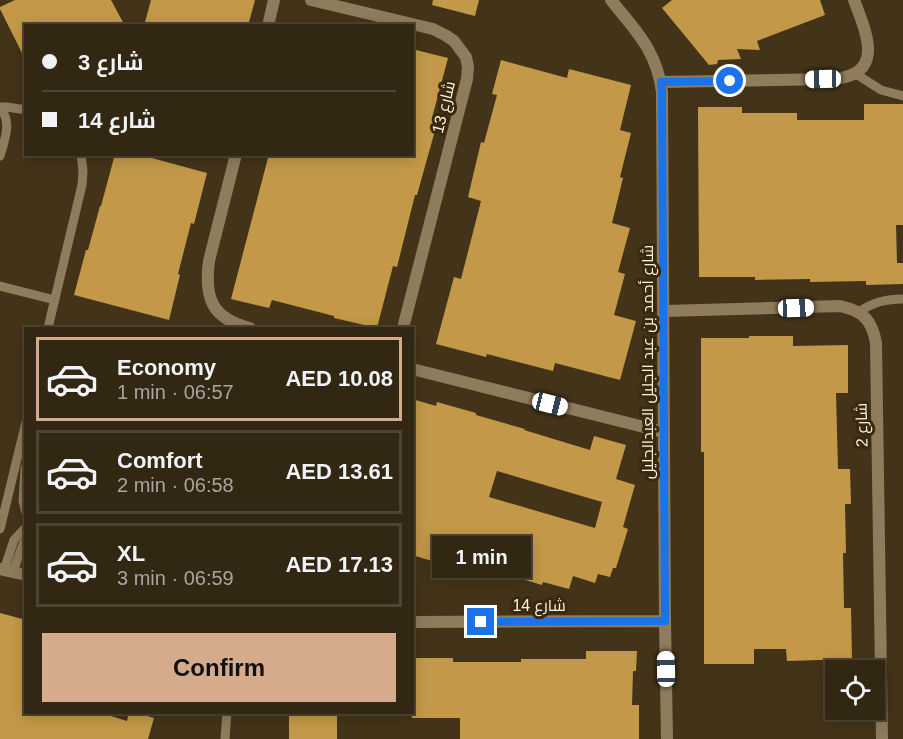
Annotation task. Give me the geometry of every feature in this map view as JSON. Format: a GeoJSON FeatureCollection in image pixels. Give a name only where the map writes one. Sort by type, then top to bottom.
{"type":"FeatureCollection","features":[{"type":"Feature","properties":{"kind":"street"},"geometry":{"type":"LineString","coordinates":[[268,24],[274,0]]}},
{"type":"Feature","properties":{"kind":"street","name":"شارع 13"},"geometry":{"type":"LineString","coordinates":[[311,0],[412,24]]}},
{"type":"Feature","properties":{"kind":"street","name":"شارع أحمد بن عبد الجليل العبدالجليل"},"geometry":{"type":"LineString","coordinates":[[611,0],[652,54],[662,92],[667,739]]}},
{"type":"Feature","properties":{"kind":"street"},"geometry":{"type":"LineString","coordinates":[[661,82],[834,79],[856,74],[864,66],[868,52],[866,37],[854,0]]}},
{"type":"Feature","properties":{"kind":"street","name":"شارع 13"},"geometry":{"type":"LineString","coordinates":[[403,327],[467,79],[468,67],[466,57],[454,41],[433,29],[414,24]]}},
{"type":"Feature","properties":{"kind":"street"},"geometry":{"type":"LineString","coordinates":[[235,156],[207,276],[214,308],[223,317],[247,327]]}},
{"type":"Feature","properties":{"kind":"street"},"geometry":{"type":"LineString","coordinates":[[664,311],[840,306],[859,312]]}},
{"type":"Feature","properties":{"kind":"street","name":"شارع 2"},"geometry":{"type":"LineString","coordinates":[[859,312],[873,330],[876,344],[882,739]]}},
{"type":"Feature","properties":{"kind":"street"},"geometry":{"type":"LineString","coordinates":[[414,370],[664,432]]}},
{"type":"Feature","properties":{"kind":"street","name":"شارع 14"},"geometry":{"type":"LineString","coordinates":[[414,622],[665,621]]}},
{"type":"Feature","properties":{"kind":"lane"},"geometry":{"type":"LineString","coordinates":[[856,74],[881,90],[903,96]]}},
{"type":"Feature","properties":{"kind":"lane"},"geometry":{"type":"LineString","coordinates":[[0,156],[7,123],[6,116],[0,108],[6,106],[24,110]]}},
{"type":"Feature","properties":{"kind":"lane"},"geometry":{"type":"LineString","coordinates":[[48,327],[82,185],[81,156]]}},
{"type":"Feature","properties":{"kind":"lane"},"geometry":{"type":"LineString","coordinates":[[0,286],[55,300]]}},
{"type":"Feature","properties":{"kind":"lane"},"geometry":{"type":"LineString","coordinates":[[859,312],[876,302],[903,299]]}},
{"type":"Feature","properties":{"kind":"lane"},"geometry":{"type":"LineString","coordinates":[[0,529],[24,430]]}},
{"type":"Feature","properties":{"kind":"lane"},"geometry":{"type":"LineString","coordinates":[[24,484],[24,505]]}},
{"type":"Feature","properties":{"kind":"lane"},"geometry":{"type":"LineString","coordinates":[[11,572],[14,540],[24,529]]}},
{"type":"Feature","properties":{"kind":"lane"},"geometry":{"type":"LineString","coordinates":[[11,572],[24,543]]}},
{"type":"Feature","properties":{"kind":"lane"},"geometry":{"type":"LineString","coordinates":[[225,739],[227,714]]}},
{"type":"Feature","properties":{"kind":"building"},"geometry":{"type":"Polygon","coordinates":[[[15,0],[111,0],[124,24],[24,24],[24,57],[0,7],[15,0]]]}},
{"type":"Feature","properties":{"kind":"building"},"geometry":{"type":"Polygon","coordinates":[[[151,0],[255,0],[249,24],[145,24],[151,0]]]}},
{"type":"Feature","properties":{"kind":"building"},"geometry":{"type":"Polygon","coordinates":[[[433,0],[479,0],[475,16],[432,5],[433,0]]]}},
{"type":"Feature","properties":{"kind":"building"},"geometry":{"type":"Polygon","coordinates":[[[672,0],[820,0],[825,15],[757,41],[760,50],[737,49],[741,59],[718,60],[717,64],[709,65],[662,8],[672,0]]]}},
{"type":"Feature","properties":{"kind":"building"},"geometry":{"type":"Polygon","coordinates":[[[414,50],[448,58],[432,118],[438,120],[417,195],[415,195],[397,267],[393,266],[377,327],[334,318],[334,316],[272,300],[269,308],[231,299],[268,156],[414,156],[414,50]]]}},
{"type":"Feature","properties":{"kind":"building"},"geometry":{"type":"Polygon","coordinates":[[[501,60],[567,78],[569,69],[631,85],[620,130],[631,133],[612,223],[630,228],[618,272],[625,274],[614,315],[636,321],[620,380],[555,363],[553,371],[436,344],[454,277],[461,279],[481,201],[468,197],[481,142],[484,143],[497,95],[492,94],[501,60]]]}},
{"type":"Feature","properties":{"kind":"building"},"geometry":{"type":"Polygon","coordinates":[[[864,104],[903,104],[903,225],[896,225],[897,263],[903,263],[903,284],[866,285],[866,281],[810,282],[810,279],[755,280],[755,277],[699,277],[698,107],[742,107],[742,113],[797,113],[797,120],[864,120],[864,104]]]}},
{"type":"Feature","properties":{"kind":"building"},"geometry":{"type":"Polygon","coordinates":[[[114,156],[144,156],[207,173],[194,224],[191,223],[169,320],[74,295],[114,156]]]}},
{"type":"Feature","properties":{"kind":"building"},"geometry":{"type":"Polygon","coordinates":[[[749,336],[793,336],[793,346],[848,345],[848,393],[836,393],[838,469],[850,469],[851,504],[845,504],[846,553],[843,553],[844,608],[851,608],[852,659],[787,661],[786,649],[754,649],[754,664],[704,664],[704,452],[701,452],[701,338],[749,338],[749,336]]]}},
{"type":"Feature","properties":{"kind":"building"},"geometry":{"type":"Polygon","coordinates":[[[414,400],[436,406],[437,402],[476,413],[476,415],[590,450],[594,436],[626,445],[616,479],[635,485],[623,527],[628,529],[616,568],[613,568],[610,577],[598,574],[595,583],[573,576],[569,589],[543,582],[542,585],[485,568],[482,576],[414,556],[414,400]],[[497,471],[489,497],[595,528],[602,502],[497,471]]]}},
{"type":"Feature","properties":{"kind":"building"},"geometry":{"type":"Polygon","coordinates":[[[0,613],[24,619],[24,714],[104,714],[127,721],[129,714],[141,714],[154,718],[148,739],[0,739],[0,613]]]}},
{"type":"Feature","properties":{"kind":"building"},"geometry":{"type":"Polygon","coordinates":[[[586,651],[637,651],[636,671],[633,671],[632,705],[639,705],[639,739],[460,739],[460,718],[412,718],[414,714],[414,658],[453,658],[453,662],[586,659],[586,651]]]}},
{"type":"Feature","properties":{"kind":"building"},"geometry":{"type":"Polygon","coordinates":[[[289,714],[337,714],[337,739],[289,739],[289,714]]]}},
{"type":"Feature","properties":{"kind":"route"},"geometry":{"type":"LineString","coordinates":[[481,622],[665,621],[661,82],[730,81]]}}]}
